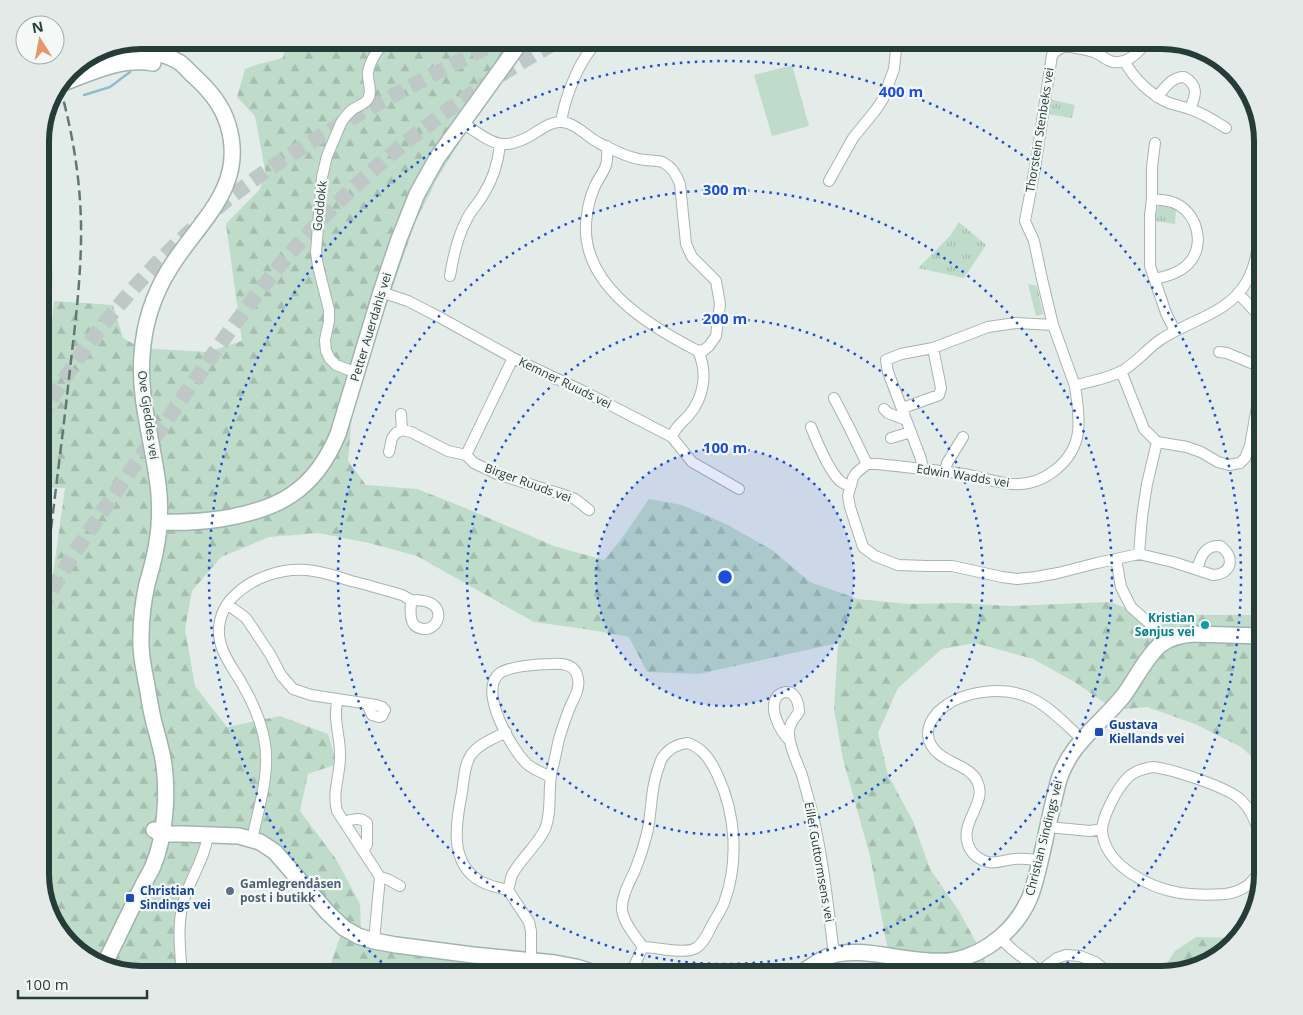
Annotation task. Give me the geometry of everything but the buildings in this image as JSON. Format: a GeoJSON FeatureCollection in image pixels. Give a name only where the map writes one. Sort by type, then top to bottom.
{"type":"FeatureCollection","features":[{"type":"Feature","properties":{"kind":"street","name":"Ove Gjeddes vei"},"geometry":{"type":"LineString","coordinates":[[99,59],[136,49]]}},
{"type":"Feature","properties":{"kind":"street","name":"Ove Gjeddes vei"},"geometry":{"type":"LineString","coordinates":[[107,959],[144,883],[159,830],[158,769],[154,722],[143,665],[141,639],[142,613],[156,549],[159,522],[156,473],[142,385],[142,356],[146,323],[156,295],[169,269],[221,197],[229,174],[232,157],[231,138],[225,117],[214,97],[205,86],[196,78],[150,62],[136,49]]}},
{"type":"Feature","properties":{"kind":"street","name":"Ove Gjeddes vei"},"geometry":{"type":"LineString","coordinates":[[72,80],[117,64],[136,49]]}},
{"type":"Feature","properties":{"kind":"street","name":"Goddokk"},"geometry":{"type":"LineString","coordinates":[[357,373],[336,365],[326,351],[325,340],[329,310],[318,266],[316,245],[322,177],[328,156],[344,118],[369,97],[369,67],[379,49]]}},
{"type":"Feature","properties":{"kind":"street","name":"Petter Auerdahls vei"},"geometry":{"type":"LineString","coordinates":[[159,522],[190,523],[253,513],[276,504],[299,489],[313,476],[330,452],[340,428],[381,292],[417,194],[437,158],[516,49]]}},
{"type":"Feature","properties":{"kind":"street"},"geometry":{"type":"LineString","coordinates":[[561,122],[568,95],[590,49]]}},
{"type":"Feature","properties":{"kind":"street"},"geometry":{"type":"LineString","coordinates":[[829,181],[853,138],[883,99],[894,68],[896,49]]}},
{"type":"Feature","properties":{"kind":"street","name":"Thorstein Stenbeks vei"},"geometry":{"type":"LineString","coordinates":[[1025,221],[1037,159],[1052,55],[1058,49]]}},
{"type":"Feature","properties":{"kind":"street","name":"Thorstein Stenbeks vei"},"geometry":{"type":"LineString","coordinates":[[1084,49],[1110,61],[1125,62]]}},
{"type":"Feature","properties":{"kind":"street"},"geometry":{"type":"LineString","coordinates":[[1140,49],[1125,62],[1136,78],[1157,97],[1171,104],[1190,108],[1226,128]]}},
{"type":"Feature","properties":{"kind":"street"},"geometry":{"type":"LineString","coordinates":[[1157,97],[1175,78],[1184,77],[1192,83],[1195,90],[1195,97],[1190,108]]}},
{"type":"Feature","properties":{"kind":"street"},"geometry":{"type":"LineString","coordinates":[[463,122],[489,141],[500,144],[520,142],[549,124],[561,122],[570,124],[599,143],[606,146],[618,152],[643,160],[664,163],[672,170],[677,176],[682,192],[686,244],[692,257],[716,281],[719,294],[720,304],[716,336],[710,346],[704,350],[698,351],[657,328],[637,314],[610,290],[599,275],[591,258],[586,237],[586,226],[591,197],[606,165],[606,146]]}},
{"type":"Feature","properties":{"kind":"street"},"geometry":{"type":"LineString","coordinates":[[1155,143],[1150,215],[1150,266],[1174,331]]}},
{"type":"Feature","properties":{"kind":"street"},"geometry":{"type":"LineString","coordinates":[[450,276],[454,250],[458,239],[467,218],[484,195],[492,178],[498,163],[500,144]]}},
{"type":"Feature","properties":{"kind":"street"},"geometry":{"type":"LineString","coordinates":[[1152,199],[1172,202],[1185,210],[1193,219],[1197,230],[1198,243],[1188,264],[1173,275],[1154,280]]}},
{"type":"Feature","properties":{"kind":"street","name":"Edwin Wadds vei"},"geometry":{"type":"LineString","coordinates":[[867,464],[959,473],[1012,484],[1032,483],[1050,475],[1066,459],[1076,440],[1079,421],[1075,386],[1053,324],[1034,241],[1025,221]]}},
{"type":"Feature","properties":{"kind":"street"},"geometry":{"type":"LineString","coordinates":[[1075,386],[1121,371],[1174,331],[1219,309],[1238,293],[1246,283],[1254,267]]}},
{"type":"Feature","properties":{"kind":"street","name":"Kemner Ruuds vei"},"geometry":{"type":"LineString","coordinates":[[381,292],[408,301],[513,358],[587,393],[672,437],[692,462],[739,489]]}},
{"type":"Feature","properties":{"kind":"street"},"geometry":{"type":"LineString","coordinates":[[1238,293],[1254,309]]}},
{"type":"Feature","properties":{"kind":"street"},"geometry":{"type":"LineString","coordinates":[[922,469],[921,459],[888,372],[886,360],[901,354],[933,348],[988,327],[1015,323],[1053,324]]}},
{"type":"Feature","properties":{"kind":"street"},"geometry":{"type":"LineString","coordinates":[[902,408],[939,396],[941,388],[933,348]]}},
{"type":"Feature","properties":{"kind":"street"},"geometry":{"type":"LineString","coordinates":[[672,437],[673,432],[691,412],[703,387],[703,370],[698,351]]}},
{"type":"Feature","properties":{"kind":"street"},"geometry":{"type":"LineString","coordinates":[[1219,352],[1227,353],[1254,364]]}},
{"type":"Feature","properties":{"kind":"street"},"geometry":{"type":"LineString","coordinates":[[466,455],[513,358]]}},
{"type":"Feature","properties":{"kind":"street"},"geometry":{"type":"LineString","coordinates":[[1121,371],[1144,428],[1157,442],[1187,447],[1201,452],[1218,462],[1235,464],[1240,463],[1245,458],[1250,446],[1254,424]]}},
{"type":"Feature","properties":{"kind":"street"},"geometry":{"type":"LineString","coordinates":[[834,398],[867,464],[856,472],[848,496],[863,547],[874,556],[898,565],[952,566],[1017,579],[1058,573],[1139,554],[1197,569]]}},
{"type":"Feature","properties":{"kind":"street"},"geometry":{"type":"LineString","coordinates":[[884,409],[888,413],[906,420]]}},
{"type":"Feature","properties":{"kind":"street"},"geometry":{"type":"LineString","coordinates":[[389,452],[392,438],[402,430],[401,414]]}},
{"type":"Feature","properties":{"kind":"street"},"geometry":{"type":"LineString","coordinates":[[812,427],[817,442],[831,468],[840,480],[850,486]]}},
{"type":"Feature","properties":{"kind":"street","name":"Birger Ruuds vei"},"geometry":{"type":"LineString","coordinates":[[402,430],[411,432],[448,451],[466,455],[474,463],[497,474],[575,499],[589,510]]}},
{"type":"Feature","properties":{"kind":"street"},"geometry":{"type":"LineString","coordinates":[[892,438],[911,432]]}},
{"type":"Feature","properties":{"kind":"street"},"geometry":{"type":"LineString","coordinates":[[945,472],[947,463],[963,437]]}},
{"type":"Feature","properties":{"kind":"street"},"geometry":{"type":"LineString","coordinates":[[1139,554],[1147,484],[1157,442]]}},
{"type":"Feature","properties":{"kind":"street"},"geometry":{"type":"LineString","coordinates":[[1116,559],[1121,587],[1131,608],[1148,622],[1164,642],[1172,638],[1192,634],[1254,636]]}},
{"type":"Feature","properties":{"kind":"street"},"geometry":{"type":"LineString","coordinates":[[252,839],[261,795],[266,754],[264,738],[256,712],[220,644],[219,624],[227,604],[244,587],[254,581],[274,574],[302,570],[334,576],[402,595],[411,600]]}},
{"type":"Feature","properties":{"kind":"street"},"geometry":{"type":"LineString","coordinates":[[227,604],[246,618],[270,654],[281,675],[293,689],[311,695],[367,704]]}},
{"type":"Feature","properties":{"kind":"street","name":"Christian Sindings vei"},"geometry":{"type":"LineString","coordinates":[[814,966],[834,955],[854,953],[942,962],[974,953],[1000,938],[1024,909],[1030,896],[1040,861],[1058,779],[1071,755],[1082,739],[1123,695],[1150,655],[1164,642]]}},
{"type":"Feature","properties":{"kind":"street"},"geometry":{"type":"LineString","coordinates":[[508,890],[512,875],[540,837],[549,816],[551,777],[558,740],[576,695],[578,677],[573,667],[565,664],[554,663],[507,670],[499,674],[494,681],[492,690],[497,715],[514,747],[527,764],[551,777]]}},
{"type":"Feature","properties":{"kind":"street"},"geometry":{"type":"LineString","coordinates":[[1040,861],[1020,859],[991,863],[979,859],[973,854],[966,837],[966,830],[978,803],[980,793],[977,781],[974,775],[948,761],[936,751],[930,743],[928,735],[929,724],[942,708],[962,696],[1004,692],[1033,699],[1082,739]]}},
{"type":"Feature","properties":{"kind":"street"},"geometry":{"type":"LineString","coordinates":[[338,699],[335,708],[340,756],[335,804],[337,811],[380,877],[374,941]]}},
{"type":"Feature","properties":{"kind":"street"},"geometry":{"type":"LineString","coordinates":[[506,732],[479,746],[471,754],[466,764],[456,844],[464,865],[472,874],[482,882],[508,890],[528,922],[531,931],[531,960]]}},
{"type":"Feature","properties":{"kind":"street","name":"Eillef Guttormsens vei"},"geometry":{"type":"LineString","coordinates":[[790,741],[811,808],[816,832],[834,955]]}},
{"type":"Feature","properties":{"kind":"street"},"geometry":{"type":"LineString","coordinates":[[688,743],[703,751],[723,786],[731,817],[734,840],[731,875],[724,904],[702,942],[694,949],[685,951],[643,947],[625,918],[622,904],[647,833],[651,796],[661,759],[670,749],[679,744],[688,743]]}},
{"type":"Feature","properties":{"kind":"street"},"geometry":{"type":"LineString","coordinates":[[1254,818],[1241,800],[1226,789],[1160,768],[1145,768],[1131,774],[1124,780],[1110,804],[1102,829],[1107,847],[1117,862],[1154,885],[1180,893],[1228,893],[1248,885],[1254,878]]}},
{"type":"Feature","properties":{"kind":"street"},"geometry":{"type":"LineString","coordinates":[[344,822],[360,819],[367,823],[367,844],[364,851]]}},
{"type":"Feature","properties":{"kind":"street"},"geometry":{"type":"LineString","coordinates":[[1048,827],[1090,831],[1102,829]]}},
{"type":"Feature","properties":{"kind":"street"},"geometry":{"type":"LineString","coordinates":[[159,830],[184,834],[239,836],[252,839],[266,846],[275,852],[328,913],[344,928],[358,936],[374,941],[473,955],[531,960],[570,966]]}},
{"type":"Feature","properties":{"kind":"street"},"geometry":{"type":"LineString","coordinates":[[182,966],[180,917],[185,895],[204,856],[208,835]]}},
{"type":"Feature","properties":{"kind":"street"},"geometry":{"type":"LineString","coordinates":[[380,877],[400,886]]}},
{"type":"Feature","properties":{"kind":"street"},"geometry":{"type":"LineString","coordinates":[[1000,938],[1032,966]]}},
{"type":"Feature","properties":{"kind":"street"},"geometry":{"type":"LineString","coordinates":[[634,966],[643,947]]}},
{"type":"Feature","properties":{"kind":"street"},"geometry":{"type":"LineString","coordinates":[[1048,966],[1058,958],[1066,955],[1080,956],[1100,966]]}},
{"type":"Feature","properties":{"kind":"green space"},"geometry":{"type":"Polygon","coordinates":[[[284,49],[517,49],[486,94],[437,179],[415,223],[365,367],[352,414],[348,461],[366,485],[417,489],[554,546],[604,560],[620,541],[649,499],[682,505],[728,525],[772,550],[810,582],[858,599],[908,604],[959,603],[1009,606],[1110,602],[1144,615],[1254,615],[1254,759],[1241,747],[1195,724],[1147,707],[1115,710],[1073,681],[1033,659],[975,643],[942,649],[898,688],[878,733],[888,775],[913,821],[930,869],[959,911],[983,955],[986,966],[892,966],[870,856],[843,759],[834,709],[838,643],[699,674],[647,672],[629,637],[534,622],[417,556],[369,543],[318,533],[269,537],[221,557],[192,591],[185,629],[195,686],[227,727],[280,716],[328,734],[337,764],[308,774],[300,811],[336,859],[360,904],[361,930],[451,953],[501,949],[571,966],[330,966],[343,928],[270,856],[248,842],[208,838],[187,903],[183,966],[129,965],[111,961],[90,951],[68,930],[58,915],[49,881],[49,757],[51,741],[49,604],[65,488],[49,487],[49,343],[54,301],[113,305],[123,338],[141,348],[207,352],[242,341],[226,224],[259,190],[266,175],[255,116],[237,97],[245,69],[283,58],[284,49]]]}},
{"type":"Feature","properties":{"kind":"green space"},"geometry":{"type":"Polygon","coordinates":[[[792,65],[809,126],[772,136],[754,75],[792,65]]]}},
{"type":"Feature","properties":{"kind":"green space"},"geometry":{"type":"Polygon","coordinates":[[[1049,99],[1075,105],[1072,118],[1046,114],[1049,99]]]}},
{"type":"Feature","properties":{"kind":"green space"},"geometry":{"type":"Polygon","coordinates":[[[1158,205],[1176,209],[1175,224],[1155,221],[1158,205]]]}},
{"type":"Feature","properties":{"kind":"green space"},"geometry":{"type":"Polygon","coordinates":[[[959,222],[986,245],[964,278],[918,268],[950,236],[959,222]]]}},
{"type":"Feature","properties":{"kind":"green space"},"geometry":{"type":"Polygon","coordinates":[[[1028,284],[1037,286],[1043,314],[1036,316],[1028,284]]]}},
{"type":"Feature","properties":{"kind":"green space"},"geometry":{"type":"Polygon","coordinates":[[[1196,937],[1228,938],[1203,957],[1186,963],[1165,966],[1175,951],[1196,937]]]}},
{"type":"Feature","properties":{"kind":"waterway"},"geometry":{"type":"LineString","coordinates":[[84,95],[110,87],[130,72]]}},
{"type":"Feature","properties":{"kind":"tunnel"},"geometry":{"type":"LineString","coordinates":[[49,404],[87,346],[142,278],[173,247],[239,190],[329,131],[483,49]]}},
{"type":"Feature","properties":{"kind":"tunnel"},"geometry":{"type":"LineString","coordinates":[[49,595],[102,512],[223,340],[280,265],[310,231],[375,168],[409,139],[482,87],[545,49]]}},
{"type":"Feature","properties":{"kind":"railway"},"geometry":{"type":"LineString","coordinates":[[49,544],[77,310],[81,245],[77,170],[62,94]]}},
{"type":"Feature","properties":{"kind":"place","name":"Kristian Sønjus vei"},"geometry":{"type":"Point","coordinates":[1205,625]}},
{"type":"Feature","properties":{"kind":"place","name":"Gustava Kiellands vei"},"geometry":{"type":"Point","coordinates":[1099,732]}},
{"type":"Feature","properties":{"kind":"place","name":"Gamlegrendåsen post i butikk"},"geometry":{"type":"Point","coordinates":[230,891]}},
{"type":"Feature","properties":{"kind":"place","name":"Christian Sindings vei"},"geometry":{"type":"Point","coordinates":[130,898]}}]}
